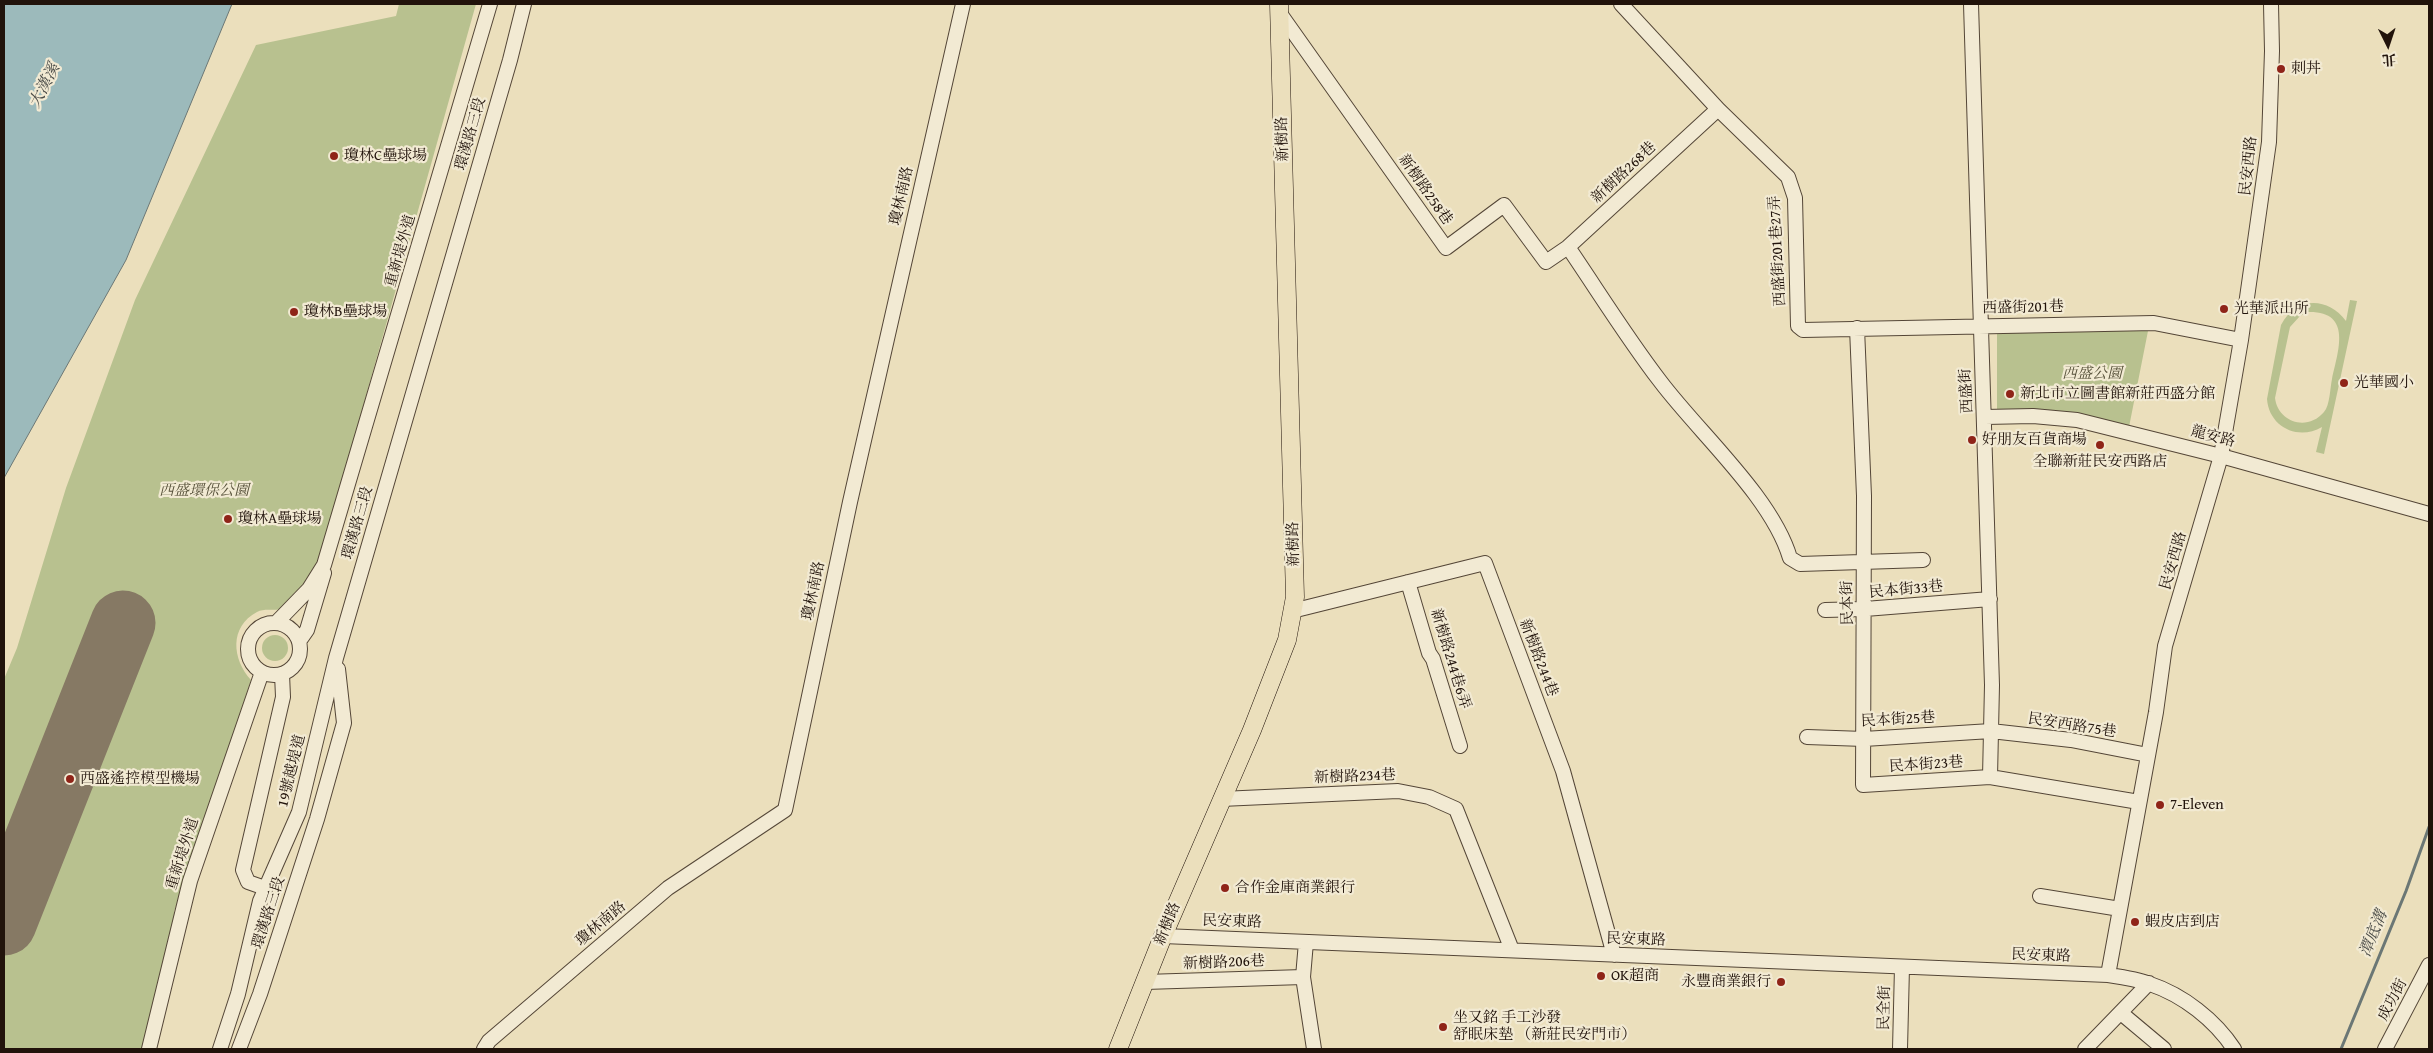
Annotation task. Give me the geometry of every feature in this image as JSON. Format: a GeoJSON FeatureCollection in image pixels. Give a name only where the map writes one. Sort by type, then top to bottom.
{"type":"FeatureCollection","features":[{"type":"Feature","properties":{"kind":"main road","name":"新樹路"},"geometry":{"type":"LineString","coordinates":[[1118,1049],[1163,936],[1252,730],[1287,640],[1295,597],[1279,8]]}},
{"type":"Feature","properties":{"kind":"street","name":"重新堤外道"},"geometry":{"type":"LineString","coordinates":[[282,674],[291,669],[298,661],[300,640],[307,630],[323,580],[324,565],[490,4]]}},
{"type":"Feature","properties":{"kind":"street","name":"環漢路三段"},"geometry":{"type":"LineString","coordinates":[[239,1049],[260,994],[312,834],[344,722],[336,658],[510,60],[524,4]]}},
{"type":"Feature","properties":{"kind":"street","name":"瓊林南路"},"geometry":{"type":"LineString","coordinates":[[484,1049],[488,1041],[668,888],[785,810],[852,492],[963,4]]}},
{"type":"Feature","properties":{"kind":"street"},"geometry":{"type":"LineString","coordinates":[[1621,4],[1718,109]]}},
{"type":"Feature","properties":{"kind":"street","name":"西盛街"},"geometry":{"type":"LineString","coordinates":[[1971,4],[1990,599],[1990,778]]}},
{"type":"Feature","properties":{"kind":"street","name":"民安西路"},"geometry":{"type":"LineString","coordinates":[[2108,975],[2148,755],[2165,646],[2221,456],[2241,340],[2269,142],[2272,51],[2271,4]]}},
{"type":"Feature","properties":{"kind":"street","name":"新樹路258巷"},"geometry":{"type":"LineString","coordinates":[[1279,8],[1446,248],[1504,205],[1546,262],[1568,246]]}},
{"type":"Feature","properties":{"kind":"street","name":"新樹路268巷"},"geometry":{"type":"LineString","coordinates":[[1568,246],[1718,109]]}},
{"type":"Feature","properties":{"kind":"street","name":"西盛街201巷27弄"},"geometry":{"type":"LineString","coordinates":[[1718,109],[1788,177],[1795,198],[1798,326],[1803,330]]}},
{"type":"Feature","properties":{"kind":"street"},"geometry":{"type":"LineString","coordinates":[[1568,246],[1660,382],[1754,494],[1786,544],[1790,558],[1800,564],[1923,560]]}},
{"type":"Feature","properties":{"kind":"street","name":"西盛街201巷"},"geometry":{"type":"LineString","coordinates":[[1803,330],[2154,323],[2241,340]]}},
{"type":"Feature","properties":{"kind":"street","name":"民本街"},"geometry":{"type":"LineString","coordinates":[[1857,328],[1864,562],[1863,785]]}},
{"type":"Feature","properties":{"kind":"street","name":"龍安路"},"geometry":{"type":"LineString","coordinates":[[1985,417],[2033,416],[2077,420],[2221,456],[2429,514]]}},
{"type":"Feature","properties":{"kind":"street","name":"新樹路244巷"},"geometry":{"type":"LineString","coordinates":[[1292,611],[1485,563],[1562,771],[1614,955]]}},
{"type":"Feature","properties":{"kind":"street","name":"重新堤外道"},"geometry":{"type":"LineString","coordinates":[[149,1049],[190,881],[262,672],[254,666],[249,657],[248,647],[251,637],[257,629],[266,624],[276,623],[309,589],[324,565]]}},
{"type":"Feature","properties":{"kind":"street","name":"新樹路244巷6弄"},"geometry":{"type":"LineString","coordinates":[[1408,582],[1429,654],[1433,659],[1460,746]]}},
{"type":"Feature","properties":{"kind":"street","name":"民本街33巷"},"geometry":{"type":"LineString","coordinates":[[1825,610],[1864,609],[1990,599]]}},
{"type":"Feature","properties":{"kind":"street"},"geometry":{"type":"LineString","coordinates":[[276,623],[286,625],[300,640]]}},
{"type":"Feature","properties":{"kind":"street","name":"19號越堤道"},"geometry":{"type":"LineString","coordinates":[[220,1049],[238,994],[265,888],[299,812],[336,658]]}},
{"type":"Feature","properties":{"kind":"street"},"geometry":{"type":"LineString","coordinates":[[262,672],[272,675],[282,674]]}},
{"type":"Feature","properties":{"kind":"street","name":"19號越堤道"},"geometry":{"type":"LineString","coordinates":[[265,888],[248,882],[243,870],[283,697],[282,674]]}},
{"type":"Feature","properties":{"kind":"street","name":"民安西路75巷"},"geometry":{"type":"LineString","coordinates":[[1991,731],[2071,740],[2148,755]]}},
{"type":"Feature","properties":{"kind":"street","name":"民本街25巷"},"geometry":{"type":"LineString","coordinates":[[1807,737],[1864,738],[1991,731]]}},
{"type":"Feature","properties":{"kind":"street"},"geometry":{"type":"LineString","coordinates":[[1990,778],[2139,802]]}},
{"type":"Feature","properties":{"kind":"street","name":"民本街23巷"},"geometry":{"type":"LineString","coordinates":[[1863,785],[1990,778]]}},
{"type":"Feature","properties":{"kind":"street","name":"新樹路234巷"},"geometry":{"type":"LineString","coordinates":[[1221,799],[1398,791],[1429,798],[1456,810],[1512,950]]}},
{"type":"Feature","properties":{"kind":"street"},"geometry":{"type":"LineString","coordinates":[[2040,896],[2120,909]]}},
{"type":"Feature","properties":{"kind":"street","name":"民安東路"},"geometry":{"type":"LineString","coordinates":[[1163,936],[2108,975]]}},
{"type":"Feature","properties":{"kind":"street"},"geometry":{"type":"LineString","coordinates":[[1306,942],[1303,977],[1314,1049]]}},
{"type":"Feature","properties":{"kind":"street","name":"成功街"},"geometry":{"type":"LineString","coordinates":[[2385,1049],[2429,965]]}},
{"type":"Feature","properties":{"kind":"street","name":"民全街"},"geometry":{"type":"LineString","coordinates":[[1900,1049],[1902,967]]}},
{"type":"Feature","properties":{"kind":"street"},"geometry":{"type":"LineString","coordinates":[[2108,975],[2149,983],[2198,1010],[2226,1037],[2234,1049]]}},
{"type":"Feature","properties":{"kind":"street","name":"新樹路206巷"},"geometry":{"type":"LineString","coordinates":[[1145,982],[1303,977]]}},
{"type":"Feature","properties":{"kind":"street"},"geometry":{"type":"LineString","coordinates":[[2085,1049],[2149,983]]}},
{"type":"Feature","properties":{"kind":"street"},"geometry":{"type":"LineString","coordinates":[[2121,1013],[2164,1049]]}},
{"type":"Feature","properties":{"kind":"green space","name":"西盛環保公園"},"geometry":{"type":"Polygon","coordinates":[[[399,4],[476,4],[316,574],[280,609],[260,611],[248,618],[238,635],[237,653],[240,663],[251,680],[174,912],[178,953],[141,1049],[4,1049],[4,679],[17,648],[66,488],[135,300],[256,45],[396,16],[399,4]]]}},
{"type":"Feature","properties":{"kind":"green space"},"geometry":{"type":"Polygon","coordinates":[[[2350,300],[2357,301],[2324,454],[2316,452],[2322,427],[2304,432],[2286,429],[2273,417],[2267,399],[2281,325],[2287,316],[2295,309],[2312,303],[2330,307],[2346,321],[2350,300]],[[2308,312],[2300,316],[2290,327],[2275,398],[2277,406],[2282,413],[2294,422],[2310,422],[2317,418],[2324,412],[2329,401],[2339,335],[2337,325],[2332,318],[2322,313],[2308,312]]]}},
{"type":"Feature","properties":{"kind":"green space","name":"西盛公園"},"geometry":{"type":"Polygon","coordinates":[[[1997,330],[2148,331],[2129,427],[1997,411],[1997,330]]]}},
{"type":"Feature","properties":{"kind":"green space"},"geometry":{"type":"Polygon","coordinates":[[[275,635],[285,638],[288,648],[285,658],[275,661],[265,658],[262,648],[265,638],[275,635]]]}},
{"type":"Feature","properties":{"kind":"water","name":"大漢溪"},"geometry":{"type":"Polygon","coordinates":[[[4,4],[232,4],[126,260],[4,478],[4,4]]]}},
{"type":"Feature","properties":{"kind":"waterway","name":"潭底溝"},"geometry":{"type":"LineString","coordinates":[[2341,1049],[2406,891],[2429,827]]}},
{"type":"Feature","properties":{"kind":"runway"},"geometry":{"type":"LineString","coordinates":[[4,923],[123,623]]}},
{"type":"Feature","properties":{"kind":"place","name":"刺丼"},"geometry":{"type":"Point","coordinates":[2281,69]}},
{"type":"Feature","properties":{"kind":"place","name":"瓊林C壘球場"},"geometry":{"type":"Point","coordinates":[334,156]}},
{"type":"Feature","properties":{"kind":"place","name":"光華派出所"},"geometry":{"type":"Point","coordinates":[2224,309]}},
{"type":"Feature","properties":{"kind":"place","name":"瓊林B壘球場"},"geometry":{"type":"Point","coordinates":[294,312]}},
{"type":"Feature","properties":{"kind":"place","name":"光華國小"},"geometry":{"type":"Point","coordinates":[2344,383]}},
{"type":"Feature","properties":{"kind":"place","name":"新北市立圖書館新莊西盛分館"},"geometry":{"type":"Point","coordinates":[2010,394]}},
{"type":"Feature","properties":{"kind":"place","name":"好朋友百貨商場"},"geometry":{"type":"Point","coordinates":[1972,440]}},
{"type":"Feature","properties":{"kind":"place","name":"全聯新莊民安西路店"},"geometry":{"type":"Point","coordinates":[2100,445]}},
{"type":"Feature","properties":{"kind":"place","name":"瓊林A壘球場"},"geometry":{"type":"Point","coordinates":[228,519]}},
{"type":"Feature","properties":{"kind":"place","name":"西盛遙控模型機場"},"geometry":{"type":"Point","coordinates":[70,779]}},
{"type":"Feature","properties":{"kind":"place","name":"7-Eleven"},"geometry":{"type":"Point","coordinates":[2160,805]}},
{"type":"Feature","properties":{"kind":"place","name":"合作金庫商業銀行"},"geometry":{"type":"Point","coordinates":[1225,888]}},
{"type":"Feature","properties":{"kind":"place","name":"蝦皮店到店"},"geometry":{"type":"Point","coordinates":[2135,922]}},
{"type":"Feature","properties":{"kind":"place","name":"OK超商"},"geometry":{"type":"Point","coordinates":[1601,976]}},
{"type":"Feature","properties":{"kind":"place","name":"永豐商業銀行"},"geometry":{"type":"Point","coordinates":[1781,982]}},
{"type":"Feature","properties":{"kind":"place","name":"坐又銘 手工沙發 舒眠床墊 （新莊民安門市）"},"geometry":{"type":"Point","coordinates":[1443,1027]}}]}
